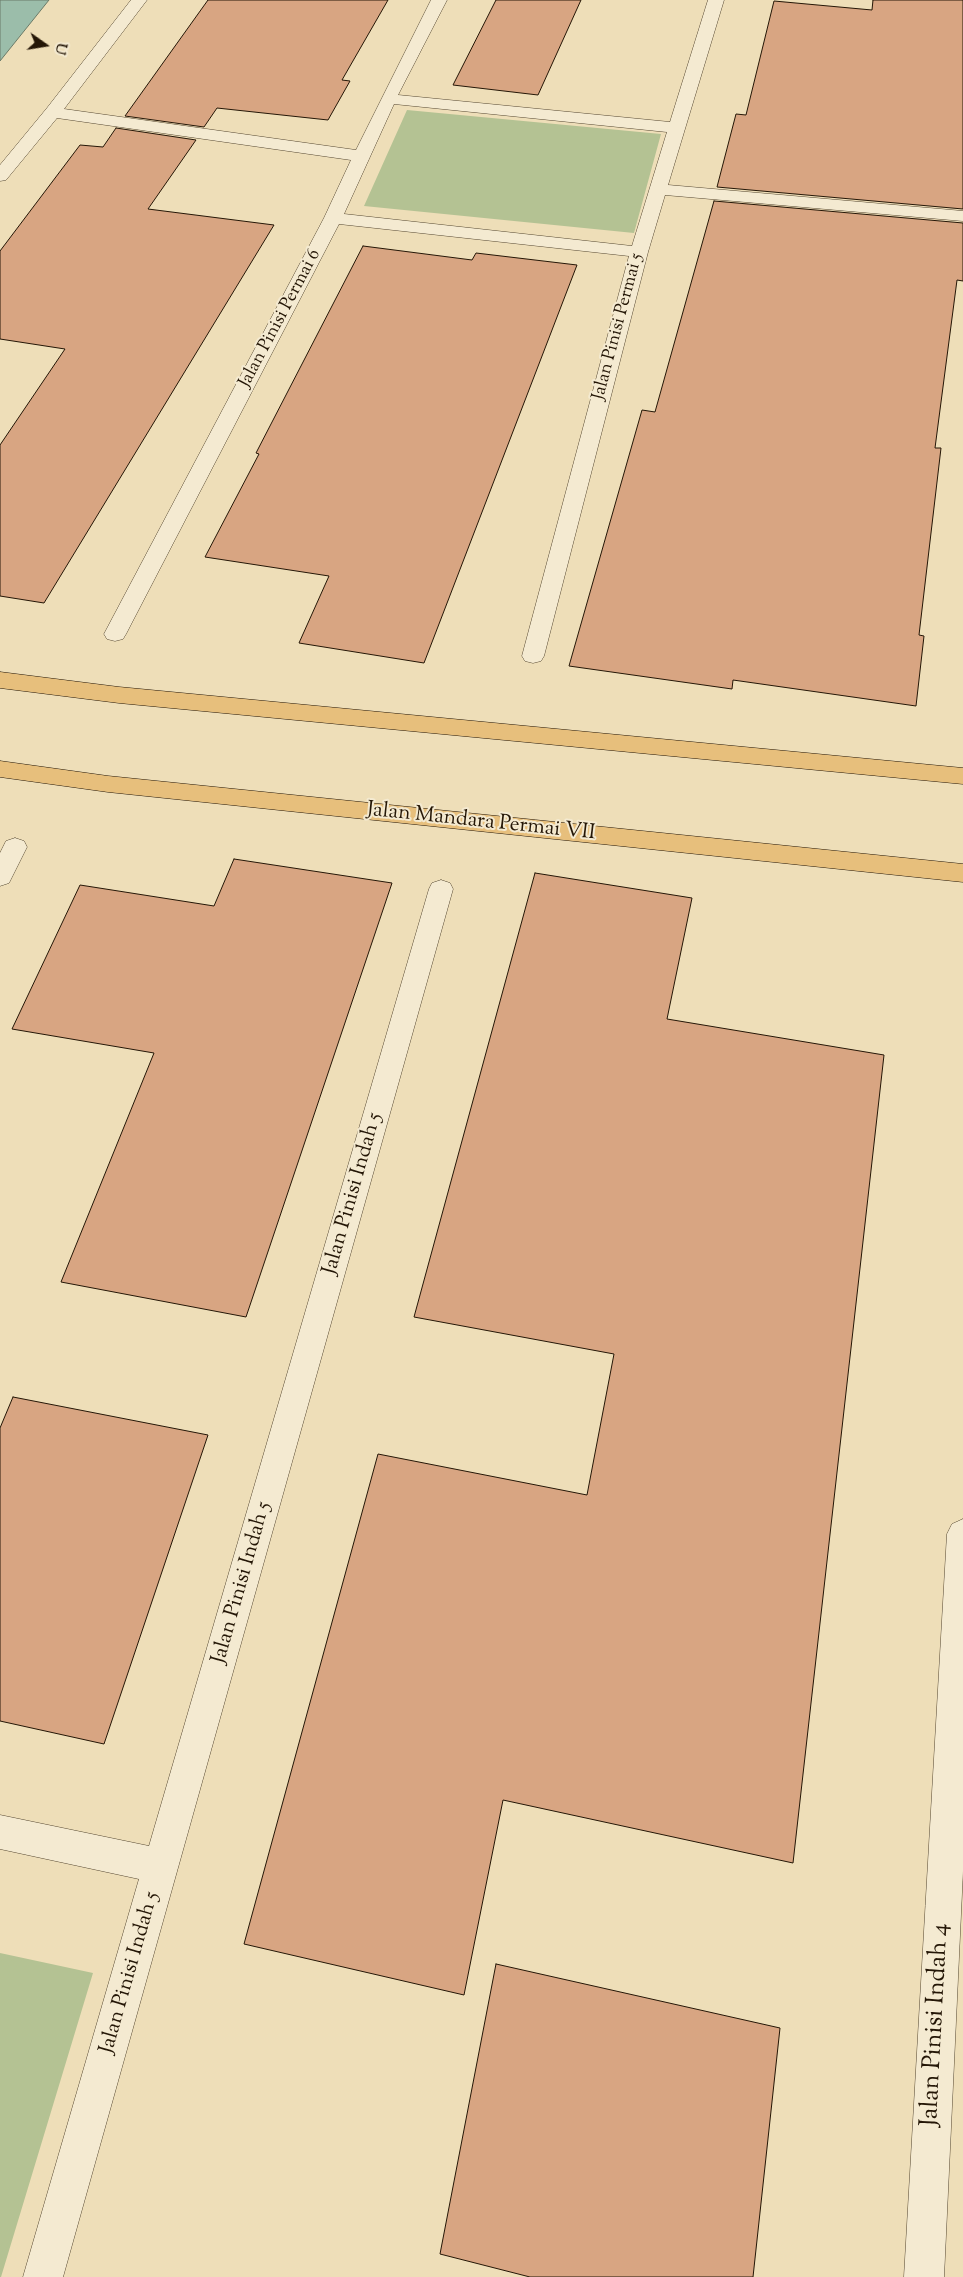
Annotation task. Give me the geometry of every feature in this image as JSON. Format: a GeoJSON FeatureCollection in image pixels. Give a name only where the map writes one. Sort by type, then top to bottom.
{"type":"FeatureCollection","features":[{"type":"Feature","properties":{"kind":"main road"},"geometry":{"type":"LineString","coordinates":[[0,680],[119,695],[963,776]]}},
{"type":"Feature","properties":{"kind":"main road","name":"Jalan Mandara Permai VII"},"geometry":{"type":"LineString","coordinates":[[0,769],[108,784],[963,873]]}},
{"type":"Feature","properties":{"kind":"street"},"geometry":{"type":"LineString","coordinates":[[0,176],[53,112],[139,0]]}},
{"type":"Feature","properties":{"kind":"street","name":"Jalan Pinisi Permai 6"},"geometry":{"type":"LineString","coordinates":[[116,634],[333,218],[388,99],[439,0]]}},
{"type":"Feature","properties":{"kind":"street","name":"Jalan Pinisi Permai 5"},"geometry":{"type":"LineString","coordinates":[[533,656],[639,252],[716,0]]}},
{"type":"Feature","properties":{"kind":"street"},"geometry":{"type":"LineString","coordinates":[[388,99],[676,128]]}},
{"type":"Feature","properties":{"kind":"street"},"geometry":{"type":"LineString","coordinates":[[53,112],[362,156]]}},
{"type":"Feature","properties":{"kind":"street"},"geometry":{"type":"LineString","coordinates":[[658,189],[963,216]]}},
{"type":"Feature","properties":{"kind":"street"},"geometry":{"type":"LineString","coordinates":[[333,218],[639,252]]}},
{"type":"Feature","properties":{"kind":"street"},"geometry":{"type":"LineString","coordinates":[[0,877],[15,847]]}},
{"type":"Feature","properties":{"kind":"street","name":"Jalan Pinisi Indah 5"},"geometry":{"type":"LineString","coordinates":[[44,2277],[442,890]]}},
{"type":"Feature","properties":{"kind":"street","name":"Jalan Pinisi Indah 4"},"geometry":{"type":"LineString","coordinates":[[924,2277],[963,1534]]}},
{"type":"Feature","properties":{"kind":"street"},"geometry":{"type":"LineString","coordinates":[[0,1832],[162,1866]]}},
{"type":"Feature","properties":{"kind":"shaded area"},"geometry":{"type":"Polygon","coordinates":[[[0,0],[49,0],[0,61],[0,0]]]}},
{"type":"Feature","properties":{"kind":"shaded area"},"geometry":{"type":"Polygon","coordinates":[[[407,110],[661,134],[634,233],[364,206],[407,110]]]}},
{"type":"Feature","properties":{"kind":"shaded area"},"geometry":{"type":"Polygon","coordinates":[[[0,1953],[93,1973],[1,2277],[0,2277],[0,1953]]]}},
{"type":"Feature","properties":{"kind":"building"},"geometry":{"type":"Polygon","coordinates":[[[208,0],[388,0],[342,80],[350,81],[328,120],[217,108],[204,127],[125,116],[208,0]]]}},
{"type":"Feature","properties":{"kind":"building"},"geometry":{"type":"Polygon","coordinates":[[[496,0],[581,0],[538,95],[453,85],[496,0]]]}},
{"type":"Feature","properties":{"kind":"building"},"geometry":{"type":"Polygon","coordinates":[[[873,0],[963,0],[963,209],[717,187],[736,114],[746,115],[774,1],[872,10],[873,0]]]}},
{"type":"Feature","properties":{"kind":"building"},"geometry":{"type":"Polygon","coordinates":[[[116,128],[196,140],[148,209],[274,225],[44,603],[0,596],[0,445],[65,349],[0,339],[0,251],[80,145],[103,147],[116,128]]]}},
{"type":"Feature","properties":{"kind":"building"},"geometry":{"type":"Polygon","coordinates":[[[714,201],[963,223],[963,281],[957,280],[935,448],[941,448],[919,635],[924,636],[916,706],[733,680],[732,689],[569,666],[642,410],[655,412],[714,201]]]}},
{"type":"Feature","properties":{"kind":"building"},"geometry":{"type":"Polygon","coordinates":[[[363,246],[472,260],[476,253],[577,265],[424,663],[299,643],[329,576],[205,557],[259,454],[256,453],[363,246]]]}},
{"type":"Feature","properties":{"kind":"building"},"geometry":{"type":"Polygon","coordinates":[[[234,859],[392,883],[246,1317],[61,1282],[154,1053],[12,1029],[80,885],[214,906],[234,859]]]}},
{"type":"Feature","properties":{"kind":"building"},"geometry":{"type":"Polygon","coordinates":[[[535,873],[692,898],[667,1019],[884,1055],[793,1863],[503,1800],[464,1995],[244,1944],[378,1454],[587,1495],[614,1354],[414,1317],[535,873]]]}},
{"type":"Feature","properties":{"kind":"building"},"geometry":{"type":"Polygon","coordinates":[[[13,1397],[208,1435],[104,1744],[0,1721],[0,1428],[13,1397]]]}},
{"type":"Feature","properties":{"kind":"building"},"geometry":{"type":"Polygon","coordinates":[[[496,1964],[780,2028],[753,2277],[530,2277],[440,2254],[496,1964]]]}}]}
